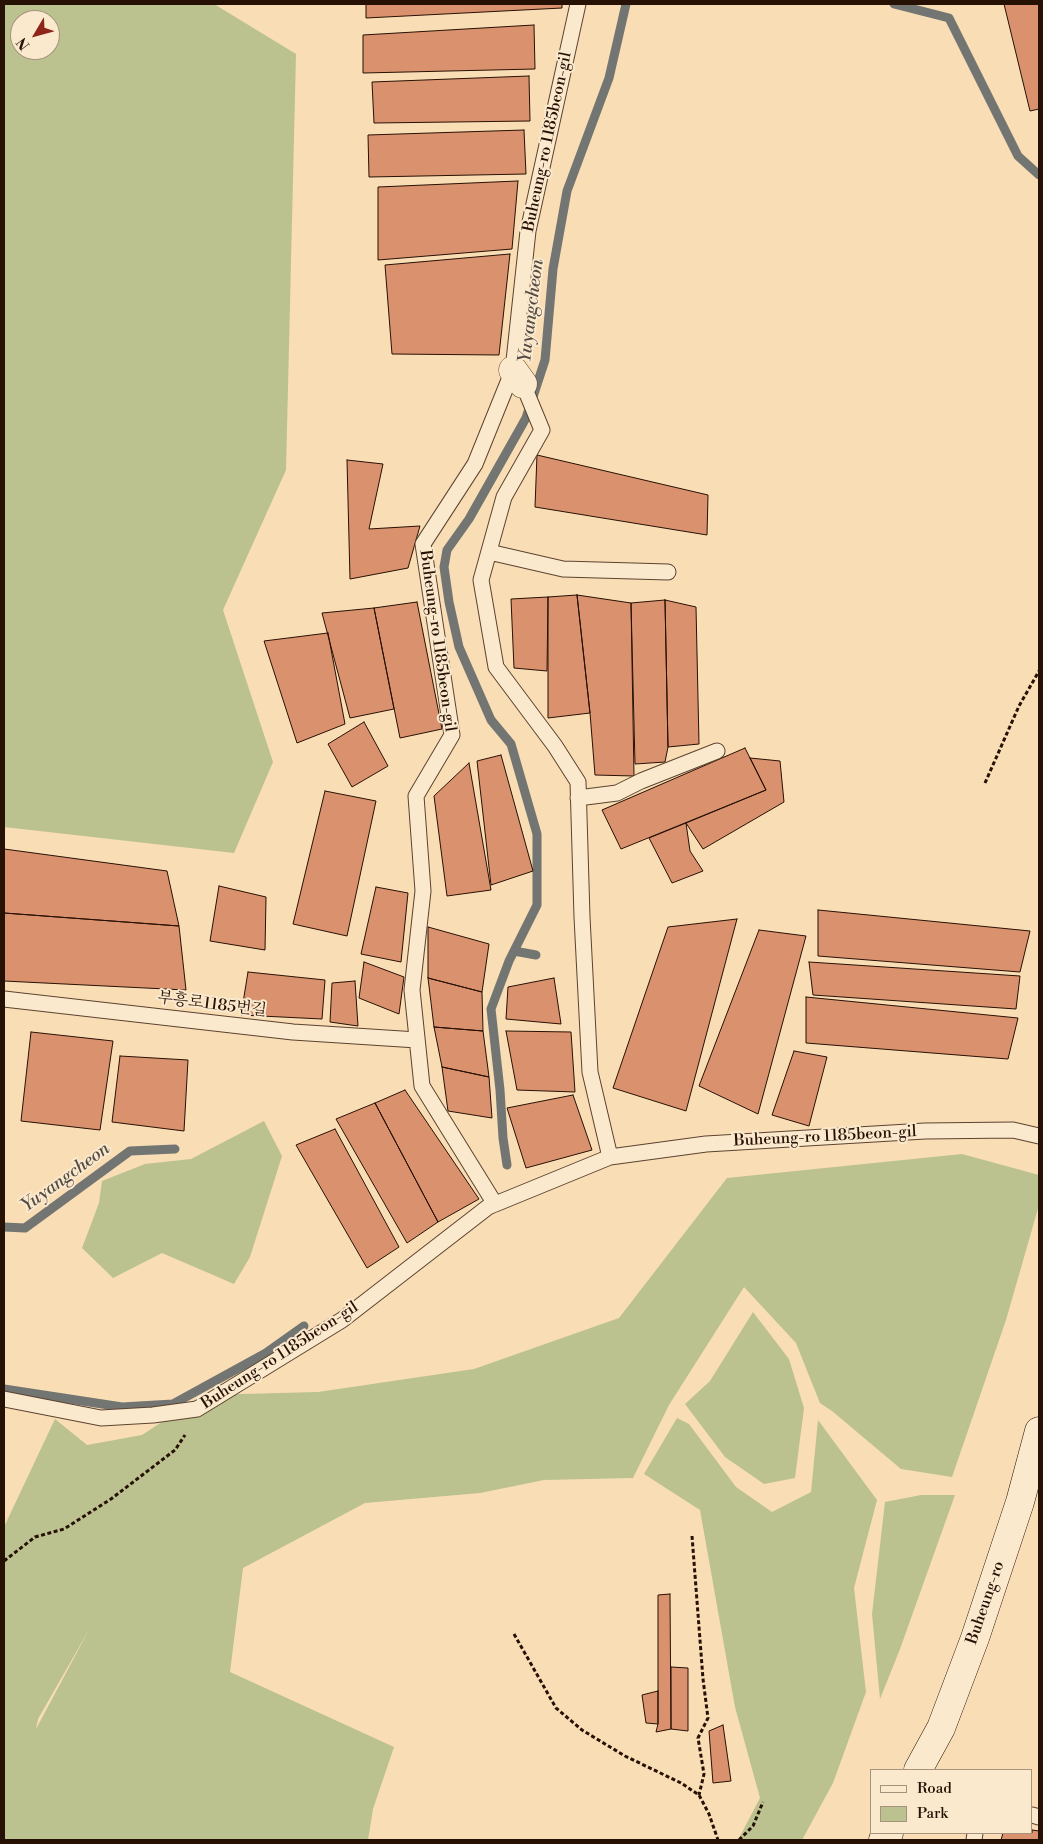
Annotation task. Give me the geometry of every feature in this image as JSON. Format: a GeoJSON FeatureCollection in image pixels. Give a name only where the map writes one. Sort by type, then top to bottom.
{"type":"FeatureCollection","features":[{"type":"Feature","properties":{"kind":"main road","name":"Buheung-ro"},"geometry":{"type":"LineString","coordinates":[[925,1768],[975,1638],[1020,1502],[1039,1431]]}},
{"type":"Feature","properties":{"kind":"lane","name":"Buheung-ro 1185beon-gil"},"geometry":{"type":"LineString","coordinates":[[494,1204],[422,1086],[417,1040],[412,990],[423,891],[416,796],[452,735],[423,544],[475,464],[518,377],[528,231],[578,4]]}},
{"type":"Feature","properties":{"kind":"lane","name":"Buheung-ro 1185beon-gil"},"geometry":{"type":"LineString","coordinates":[[518,377],[542,430],[504,496],[481,580],[496,667],[556,746],[578,782],[582,917],[590,1072],[610,1157]]}},
{"type":"Feature","properties":{"kind":"lane"},"geometry":{"type":"LineString","coordinates":[[488,552],[563,568],[668,572]]}},
{"type":"Feature","properties":{"kind":"lane"},"geometry":{"type":"LineString","coordinates":[[578,798],[617,793],[641,781],[717,751]]}},
{"type":"Feature","properties":{"kind":"lane","name":"부흥로1185번길"},"geometry":{"type":"LineString","coordinates":[[4,999],[293,1032],[417,1040]]}},
{"type":"Feature","properties":{"kind":"lane","name":"Buheung-ro 1185beon-gil"},"geometry":{"type":"LineString","coordinates":[[4,1399],[102,1418],[154,1415],[200,1408],[342,1320],[488,1206],[610,1157],[706,1144],[925,1131],[1013,1130],[1039,1136]]}},
{"type":"Feature","properties":{"kind":"path"},"geometry":{"type":"LineString","coordinates":[[985,784],[1019,706],[1039,671]]}},
{"type":"Feature","properties":{"kind":"path"},"geometry":{"type":"LineString","coordinates":[[4,1561],[35,1536],[64,1528],[111,1499],[175,1450],[200,1414],[200,1408]]}},
{"type":"Feature","properties":{"kind":"path"},"geometry":{"type":"LineString","coordinates":[[692,1536],[702,1669],[708,1718],[698,1738],[704,1774],[699,1795]]}},
{"type":"Feature","properties":{"kind":"path"},"geometry":{"type":"LineString","coordinates":[[514,1634],[556,1708],[582,1730],[625,1756],[681,1783],[699,1795],[709,1814],[718,1840]]}},
{"type":"Feature","properties":{"kind":"path"},"geometry":{"type":"LineString","coordinates":[[739,1840],[753,1826],[763,1802]]}},
{"type":"Feature","properties":{"kind":"green space"},"geometry":{"type":"Polygon","coordinates":[[[4,4],[214,4],[296,54],[286,470],[223,610],[273,762],[234,853],[4,827],[4,4]]]}},
{"type":"Feature","properties":{"kind":"green space"},"geometry":{"type":"Polygon","coordinates":[[[264,1121],[282,1156],[250,1257],[234,1284],[162,1253],[113,1278],[82,1248],[99,1203],[102,1181],[145,1164],[191,1159],[264,1121]]]}},
{"type":"Feature","properties":{"kind":"green space"},"geometry":{"type":"Polygon","coordinates":[[[962,1154],[1039,1175],[1039,1205],[1006,1320],[952,1477],[901,1469],[820,1403],[796,1343],[744,1287],[669,1405],[633,1478],[544,1480],[480,1493],[365,1503],[243,1568],[230,1672],[394,1747],[373,1809],[368,1840],[4,1840],[4,1527],[55,1419],[87,1445],[142,1435],[203,1395],[318,1392],[474,1369],[619,1318],[727,1178],[962,1154]],[[90,1628],[38,1719],[36,1729],[90,1628]]]}},
{"type":"Feature","properties":{"kind":"green space"},"geometry":{"type":"Polygon","coordinates":[[[753,1312],[789,1359],[804,1408],[795,1478],[764,1484],[725,1457],[685,1404],[710,1381],[753,1312]]]}},
{"type":"Feature","properties":{"kind":"green space"},"geometry":{"type":"Polygon","coordinates":[[[677,1418],[689,1424],[736,1487],[772,1512],[811,1492],[818,1420],[877,1500],[854,1588],[866,1692],[833,1783],[802,1840],[738,1840],[760,1798],[735,1707],[700,1510],[644,1474],[677,1418]]]}},
{"type":"Feature","properties":{"kind":"green space"},"geometry":{"type":"Polygon","coordinates":[[[921,1495],[955,1495],[900,1649],[880,1699],[872,1614],[885,1502],[921,1495]]]}},
{"type":"Feature","properties":{"kind":"building"},"geometry":{"type":"Polygon","coordinates":[[[366,4],[562,4],[562,8],[366,18],[366,4]]]}},
{"type":"Feature","properties":{"kind":"building"},"geometry":{"type":"Polygon","coordinates":[[[1004,4],[1039,4],[1039,109],[1030,111],[1004,4]]]}},
{"type":"Feature","properties":{"kind":"building"},"geometry":{"type":"Polygon","coordinates":[[[534,25],[535,69],[363,73],[363,35],[534,25]]]}},
{"type":"Feature","properties":{"kind":"building"},"geometry":{"type":"Polygon","coordinates":[[[529,76],[530,121],[374,123],[372,82],[529,76]]]}},
{"type":"Feature","properties":{"kind":"building"},"geometry":{"type":"Polygon","coordinates":[[[524,130],[526,174],[369,177],[368,135],[524,130]]]}},
{"type":"Feature","properties":{"kind":"building"},"geometry":{"type":"Polygon","coordinates":[[[518,181],[512,249],[378,260],[378,187],[518,181]]]}},
{"type":"Feature","properties":{"kind":"building"},"geometry":{"type":"Polygon","coordinates":[[[510,254],[499,355],[392,354],[385,265],[510,254]]]}},
{"type":"Feature","properties":{"kind":"building"},"geometry":{"type":"Polygon","coordinates":[[[537,455],[708,495],[707,535],[535,507],[537,455]]]}},
{"type":"Feature","properties":{"kind":"building"},"geometry":{"type":"Polygon","coordinates":[[[347,460],[383,464],[369,529],[420,526],[408,568],[350,579],[347,460]]]}},
{"type":"Feature","properties":{"kind":"building"},"geometry":{"type":"Polygon","coordinates":[[[577,595],[631,603],[634,776],[595,775],[577,595]]]}},
{"type":"Feature","properties":{"kind":"building"},"geometry":{"type":"Polygon","coordinates":[[[577,595],[590,713],[548,718],[548,597],[577,595]]]}},
{"type":"Feature","properties":{"kind":"building"},"geometry":{"type":"Polygon","coordinates":[[[548,597],[547,671],[514,668],[511,599],[548,597]]]}},
{"type":"Feature","properties":{"kind":"building"},"geometry":{"type":"Polygon","coordinates":[[[665,600],[696,607],[699,744],[668,747],[665,600]]]}},
{"type":"Feature","properties":{"kind":"building"},"geometry":{"type":"Polygon","coordinates":[[[665,600],[668,747],[665,762],[635,764],[631,603],[665,600]]]}},
{"type":"Feature","properties":{"kind":"building"},"geometry":{"type":"Polygon","coordinates":[[[417,602],[442,729],[400,738],[374,608],[417,602]]]}},
{"type":"Feature","properties":{"kind":"building"},"geometry":{"type":"Polygon","coordinates":[[[374,608],[394,709],[350,718],[322,613],[374,608]]]}},
{"type":"Feature","properties":{"kind":"building"},"geometry":{"type":"Polygon","coordinates":[[[328,633],[345,724],[297,743],[264,641],[328,633]]]}},
{"type":"Feature","properties":{"kind":"building"},"geometry":{"type":"Polygon","coordinates":[[[364,722],[388,766],[352,787],[328,744],[364,722]]]}},
{"type":"Feature","properties":{"kind":"building"},"geometry":{"type":"Polygon","coordinates":[[[745,748],[766,790],[621,849],[602,810],[745,748]]]}},
{"type":"Feature","properties":{"kind":"building"},"geometry":{"type":"Polygon","coordinates":[[[501,755],[533,871],[491,885],[477,761],[501,755]]]}},
{"type":"Feature","properties":{"kind":"building"},"geometry":{"type":"Polygon","coordinates":[[[750,758],[780,761],[784,802],[703,849],[686,823],[766,790],[750,758]]]}},
{"type":"Feature","properties":{"kind":"building"},"geometry":{"type":"Polygon","coordinates":[[[469,763],[491,890],[447,896],[434,796],[469,763]]]}},
{"type":"Feature","properties":{"kind":"building"},"geometry":{"type":"Polygon","coordinates":[[[325,791],[376,801],[347,936],[293,924],[325,791]]]}},
{"type":"Feature","properties":{"kind":"building"},"geometry":{"type":"Polygon","coordinates":[[[686,823],[690,851],[703,871],[672,883],[649,838],[686,823]]]}},
{"type":"Feature","properties":{"kind":"building"},"geometry":{"type":"Polygon","coordinates":[[[4,849],[167,871],[179,926],[4,913],[4,849]]]}},
{"type":"Feature","properties":{"kind":"building"},"geometry":{"type":"Polygon","coordinates":[[[219,886],[266,897],[265,950],[210,941],[219,886]]]}},
{"type":"Feature","properties":{"kind":"building"},"geometry":{"type":"Polygon","coordinates":[[[376,887],[408,893],[401,962],[361,954],[376,887]]]}},
{"type":"Feature","properties":{"kind":"building"},"geometry":{"type":"Polygon","coordinates":[[[818,910],[1030,931],[1020,972],[818,956],[818,910]]]}},
{"type":"Feature","properties":{"kind":"building"},"geometry":{"type":"Polygon","coordinates":[[[4,913],[179,926],[186,990],[4,981],[4,913]]]}},
{"type":"Feature","properties":{"kind":"building"},"geometry":{"type":"Polygon","coordinates":[[[737,919],[686,1111],[613,1088],[668,927],[737,919]]]}},
{"type":"Feature","properties":{"kind":"building"},"geometry":{"type":"Polygon","coordinates":[[[428,927],[489,944],[482,992],[428,978],[428,927]]]}},
{"type":"Feature","properties":{"kind":"building"},"geometry":{"type":"Polygon","coordinates":[[[759,930],[806,936],[758,1114],[699,1086],[759,930]]]}},
{"type":"Feature","properties":{"kind":"building"},"geometry":{"type":"Polygon","coordinates":[[[364,962],[404,977],[399,1014],[359,998],[364,962]]]}},
{"type":"Feature","properties":{"kind":"building"},"geometry":{"type":"Polygon","coordinates":[[[809,962],[1020,976],[1016,1009],[813,995],[809,962]]]}},
{"type":"Feature","properties":{"kind":"building"},"geometry":{"type":"Polygon","coordinates":[[[248,972],[325,980],[322,1019],[241,1015],[248,972]]]}},
{"type":"Feature","properties":{"kind":"building"},"geometry":{"type":"Polygon","coordinates":[[[428,978],[482,992],[483,1031],[434,1027],[428,978]]]}},
{"type":"Feature","properties":{"kind":"building"},"geometry":{"type":"Polygon","coordinates":[[[554,978],[561,1024],[506,1019],[508,987],[554,978]]]}},
{"type":"Feature","properties":{"kind":"building"},"geometry":{"type":"Polygon","coordinates":[[[355,981],[358,1026],[330,1022],[332,983],[355,981]]]}},
{"type":"Feature","properties":{"kind":"building"},"geometry":{"type":"Polygon","coordinates":[[[806,997],[1018,1018],[1008,1059],[806,1043],[806,997]]]}},
{"type":"Feature","properties":{"kind":"building"},"geometry":{"type":"Polygon","coordinates":[[[434,1027],[483,1031],[489,1077],[442,1067],[434,1027]]]}},
{"type":"Feature","properties":{"kind":"building"},"geometry":{"type":"Polygon","coordinates":[[[506,1031],[571,1032],[575,1092],[517,1090],[506,1031]]]}},
{"type":"Feature","properties":{"kind":"building"},"geometry":{"type":"Polygon","coordinates":[[[31,1032],[113,1041],[100,1130],[21,1121],[31,1032]]]}},
{"type":"Feature","properties":{"kind":"building"},"geometry":{"type":"Polygon","coordinates":[[[794,1051],[827,1057],[809,1126],[772,1115],[794,1051]]]}},
{"type":"Feature","properties":{"kind":"building"},"geometry":{"type":"Polygon","coordinates":[[[120,1056],[188,1060],[184,1131],[112,1122],[120,1056]]]}},
{"type":"Feature","properties":{"kind":"building"},"geometry":{"type":"Polygon","coordinates":[[[442,1067],[489,1077],[492,1118],[448,1111],[442,1067]]]}},
{"type":"Feature","properties":{"kind":"building"},"geometry":{"type":"Polygon","coordinates":[[[405,1090],[479,1199],[438,1222],[375,1103],[405,1090]]]}},
{"type":"Feature","properties":{"kind":"building"},"geometry":{"type":"Polygon","coordinates":[[[573,1095],[592,1150],[526,1168],[507,1108],[573,1095]]]}},
{"type":"Feature","properties":{"kind":"building"},"geometry":{"type":"Polygon","coordinates":[[[375,1103],[438,1222],[407,1243],[336,1119],[375,1103]]]}},
{"type":"Feature","properties":{"kind":"building"},"geometry":{"type":"Polygon","coordinates":[[[335,1129],[399,1247],[367,1268],[296,1145],[335,1129]]]}},
{"type":"Feature","properties":{"kind":"building"},"geometry":{"type":"Polygon","coordinates":[[[670,1594],[671,1729],[656,1732],[658,1724],[658,1595],[670,1594]]]}},
{"type":"Feature","properties":{"kind":"building"},"geometry":{"type":"Polygon","coordinates":[[[671,1667],[688,1668],[688,1731],[671,1729],[671,1667]]]}},
{"type":"Feature","properties":{"kind":"building"},"geometry":{"type":"Polygon","coordinates":[[[658,1691],[658,1724],[646,1723],[642,1695],[658,1691]]]}},
{"type":"Feature","properties":{"kind":"building"},"geometry":{"type":"Polygon","coordinates":[[[723,1725],[731,1781],[713,1783],[709,1731],[723,1725]]]}},
{"type":"Feature","properties":{"kind":"building"},"geometry":{"type":"Polygon","coordinates":[[[1033,1830],[1039,1831],[1039,1840],[1001,1840],[1003,1834],[1033,1834],[1033,1830]]]}},
{"type":"Feature","properties":{"kind":"waterway","name":"Yuyangcheon"},"geometry":{"type":"LineString","coordinates":[[507,1165],[491,1009],[509,961],[537,905],[537,834],[511,744],[491,720],[459,647],[449,602],[444,567],[447,550],[469,519],[526,418],[545,360],[553,269],[567,191],[609,78],[626,4]]}},
{"type":"Feature","properties":{"kind":"waterway"},"geometry":{"type":"LineString","coordinates":[[894,4],[949,18],[1018,156],[1039,175]]}},
{"type":"Feature","properties":{"kind":"waterway"},"geometry":{"type":"LineString","coordinates":[[514,951],[536,955]]}},
{"type":"Feature","properties":{"kind":"waterway","name":"Yuyangcheon"},"geometry":{"type":"LineString","coordinates":[[4,1227],[25,1228],[130,1151],[175,1149]]}},
{"type":"Feature","properties":{"kind":"waterway"},"geometry":{"type":"LineString","coordinates":[[4,1389],[122,1407],[173,1404],[266,1353],[304,1326]]}}]}
